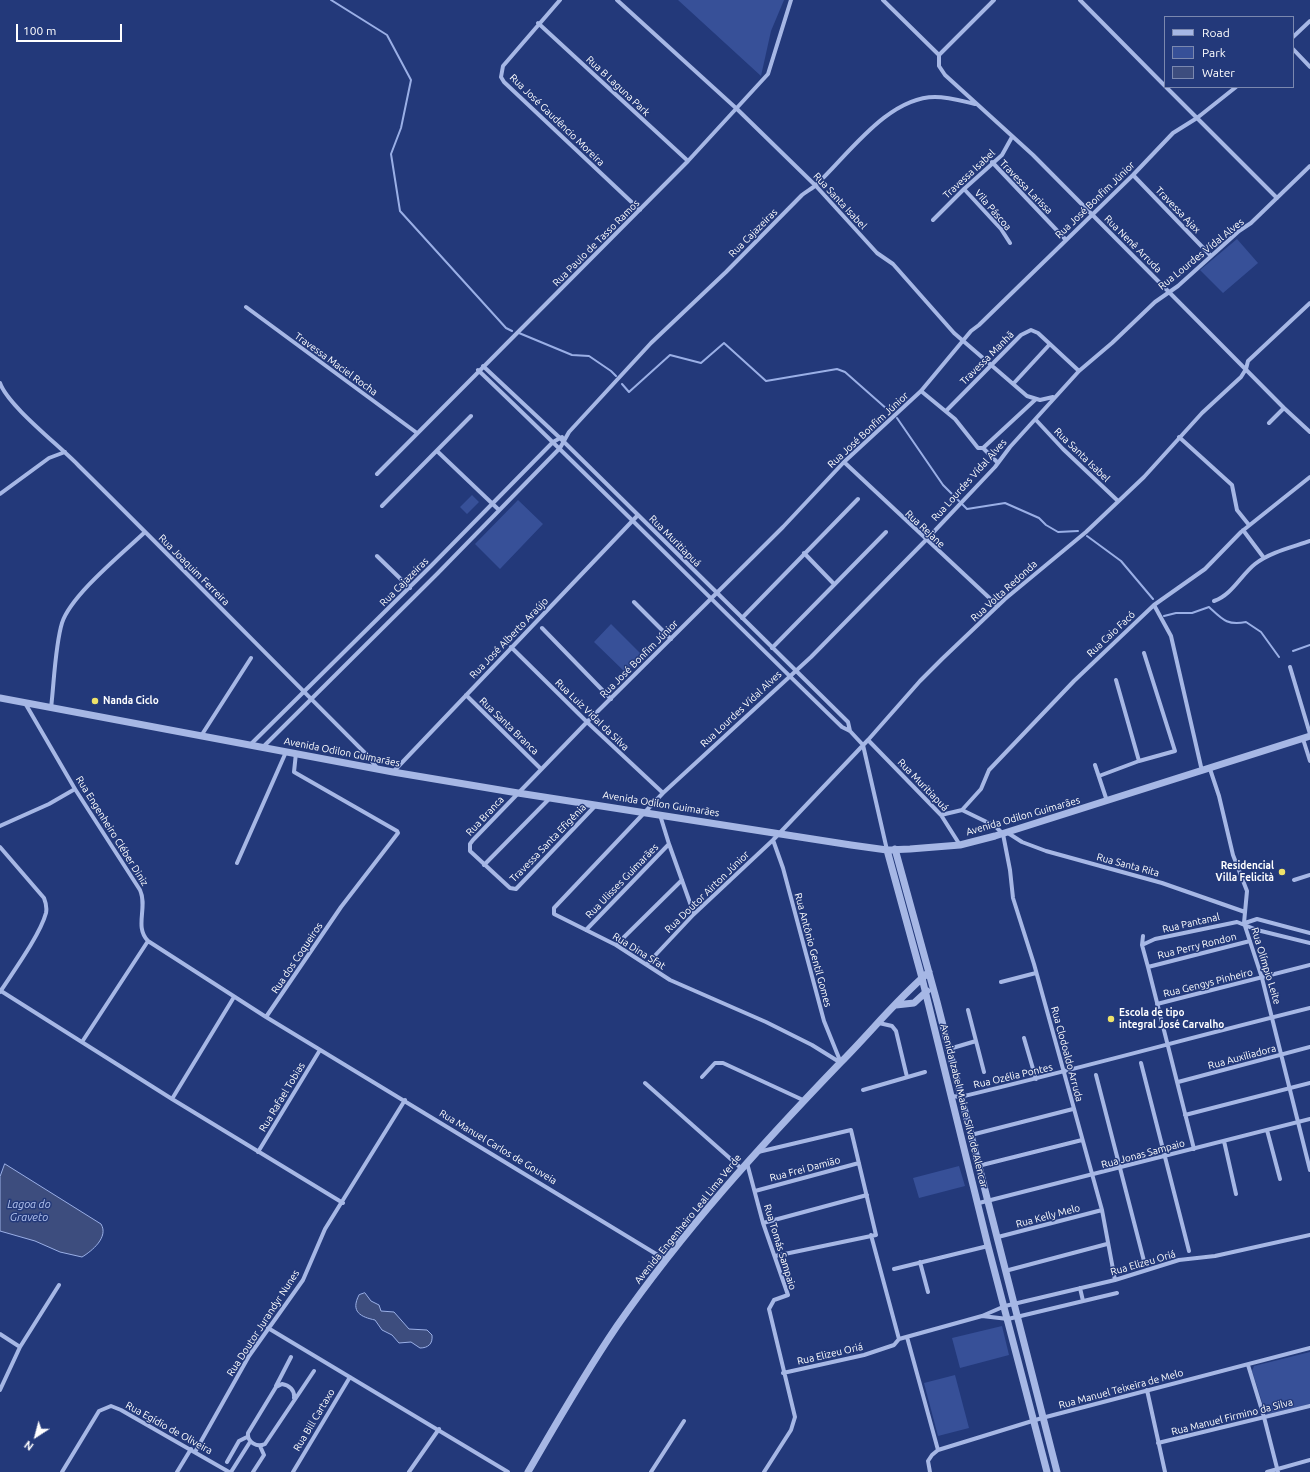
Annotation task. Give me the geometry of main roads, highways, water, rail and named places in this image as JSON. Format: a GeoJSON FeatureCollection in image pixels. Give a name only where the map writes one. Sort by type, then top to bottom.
{"type":"FeatureCollection","features":[{"type":"Feature","properties":{"kind":"water","name":"Lagoa do Graveto"},"geometry":{"type":"Polygon","coordinates":[[[5,1164],[101,1224],[103,1234],[95,1247],[82,1257],[60,1252],[35,1241],[0,1231],[0,1177],[5,1164]]]}},
{"type":"Feature","properties":{"kind":"water"},"geometry":{"type":"Polygon","coordinates":[[[365,1293],[371,1301],[379,1305],[381,1311],[394,1312],[409,1329],[427,1330],[432,1335],[431,1343],[420,1348],[411,1342],[399,1343],[392,1335],[382,1330],[375,1320],[358,1313],[356,1306],[359,1295],[365,1293]]]}},
{"type":"Feature","properties":{"kind":"waterway"},"geometry":{"type":"LineString","coordinates":[[331,0],[387,35],[411,80],[401,128],[391,154],[400,211],[506,328],[512,331]]}},
{"type":"Feature","properties":{"kind":"waterway"},"geometry":{"type":"LineString","coordinates":[[519,333],[572,355],[589,356],[616,376]]}},
{"type":"Feature","properties":{"kind":"waterway"},"geometry":{"type":"LineString","coordinates":[[622,384],[629,392],[670,355],[701,363],[724,343],[766,381],[837,369],[845,372],[888,410]]}},
{"type":"Feature","properties":{"kind":"waterway"},"geometry":{"type":"LineString","coordinates":[[897,418],[943,485],[959,501]]}},
{"type":"Feature","properties":{"kind":"waterway"},"geometry":{"type":"LineString","coordinates":[[962,504],[967,509],[1005,503],[1039,518],[1046,525],[1058,532],[1078,531]]}},
{"type":"Feature","properties":{"kind":"waterway"},"geometry":{"type":"LineString","coordinates":[[1087,536],[1121,561],[1153,599]]}},
{"type":"Feature","properties":{"kind":"waterway"},"geometry":{"type":"LineString","coordinates":[[1164,616],[1176,613],[1192,613],[1209,607],[1229,622],[1246,622],[1261,632],[1279,657]]}},
{"type":"Feature","properties":{"kind":"waterway"},"geometry":{"type":"LineString","coordinates":[[1293,651],[1310,645]]}},
{"type":"Feature","properties":{"kind":"place","name":"Nanda Ciclo"},"geometry":{"type":"Point","coordinates":[95,701]}},
{"type":"Feature","properties":{"kind":"place","name":"Residencial Villa Felicità"},"geometry":{"type":"Point","coordinates":[1282,872]}},
{"type":"Feature","properties":{"kind":"place","name":"Escola de tipo integral José Carvalho"},"geometry":{"type":"Point","coordinates":[1111,1019]}}]}
